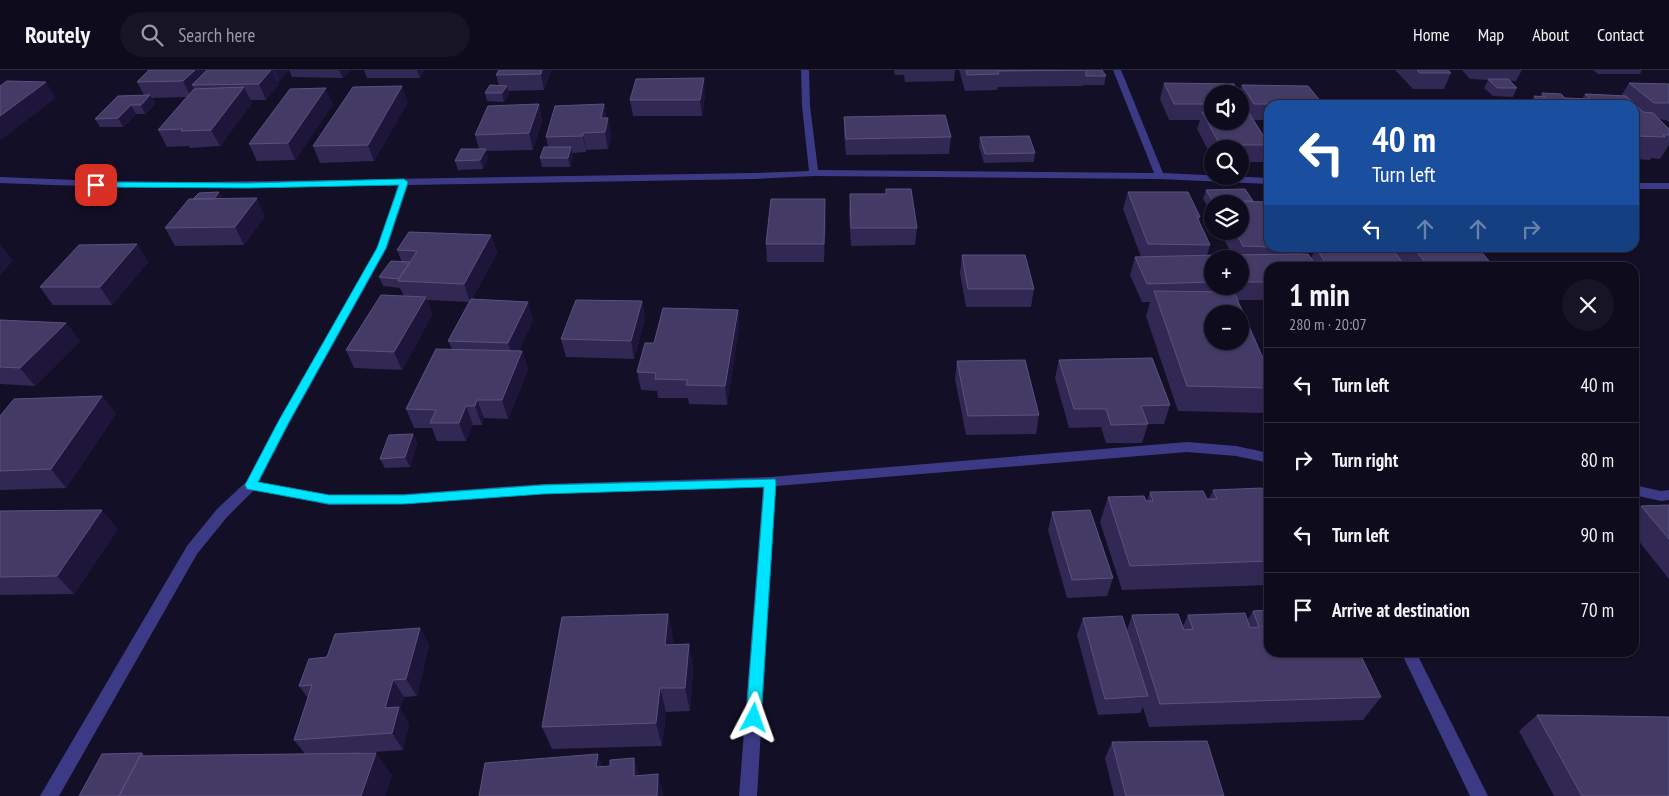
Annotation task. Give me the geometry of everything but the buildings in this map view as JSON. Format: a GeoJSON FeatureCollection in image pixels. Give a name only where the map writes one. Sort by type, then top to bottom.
{"type":"FeatureCollection","features":[{"type":"Feature","properties":{"kind":"street"},"geometry":{"type":"LineString","coordinates":[[805,70],[806,106],[814,173]]}},
{"type":"Feature","properties":{"kind":"street"},"geometry":{"type":"LineString","coordinates":[[1117,70],[1142,138],[1160,176]]}},
{"type":"Feature","properties":{"kind":"street"},"geometry":{"type":"LineString","coordinates":[[0,180],[77,185],[238,186],[754,176],[814,173],[970,172],[1160,176],[1264,181]]}},
{"type":"Feature","properties":{"kind":"street"},"geometry":{"type":"LineString","coordinates":[[49,796],[192,550],[222,513],[251,485],[284,422],[382,248],[404,182]]}},
{"type":"Feature","properties":{"kind":"street"},"geometry":{"type":"LineString","coordinates":[[1639,186],[1669,186]]}},
{"type":"Feature","properties":{"kind":"street"},"geometry":{"type":"LineString","coordinates":[[251,485],[329,500],[404,499],[543,490],[770,482],[1187,447],[1236,451],[1264,457]]}},
{"type":"Feature","properties":{"kind":"street"},"geometry":{"type":"LineString","coordinates":[[748,796],[770,482]]}},
{"type":"Feature","properties":{"kind":"street"},"geometry":{"type":"LineString","coordinates":[[1639,491],[1661,496],[1669,495]]}},
{"type":"Feature","properties":{"kind":"street"},"geometry":{"type":"LineString","coordinates":[[1410,657],[1479,796]]}},
{"type":"Feature","properties":{"kind":"route"},"geometry":{"type":"LineString","coordinates":[[96,185],[248,186],[404,182],[382,248],[284,422],[251,485],[329,500],[404,499],[543,490],[770,482],[754,718]]}}]}
